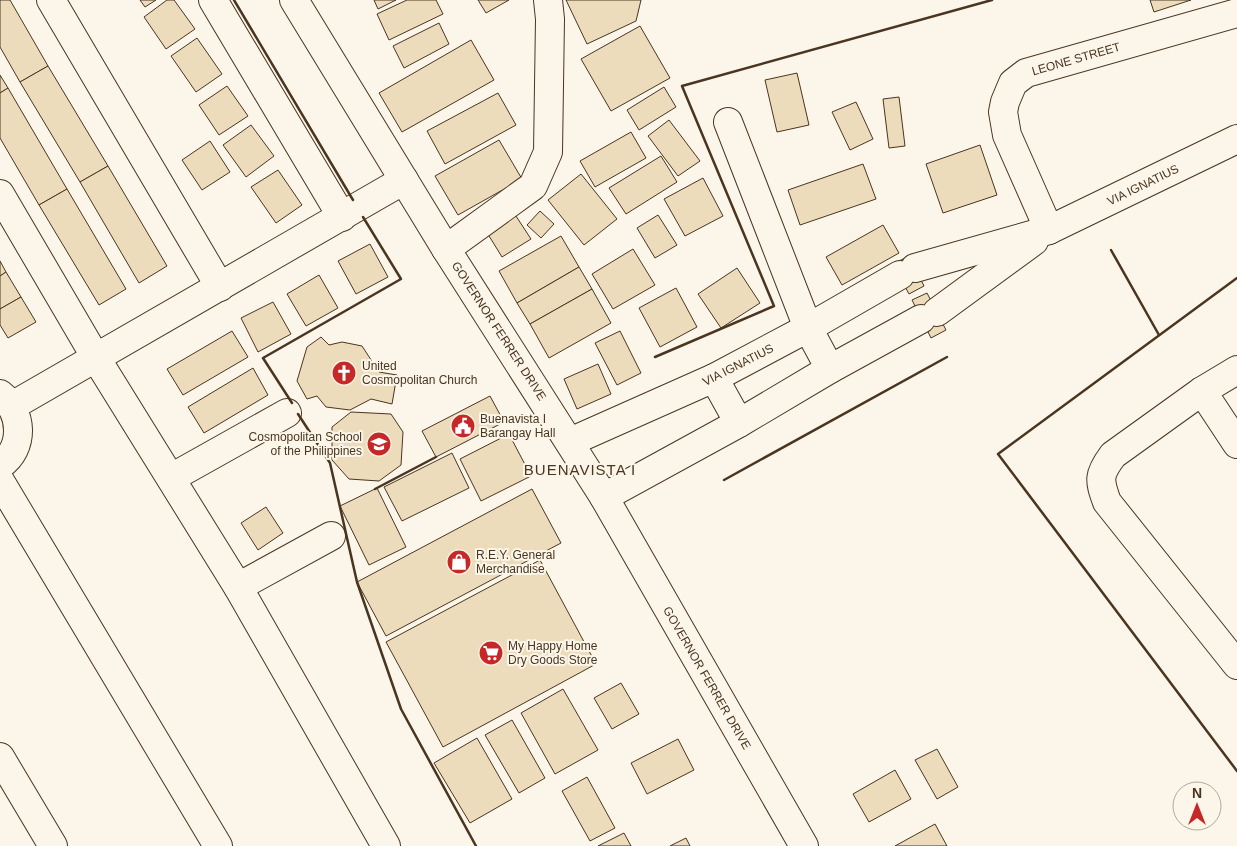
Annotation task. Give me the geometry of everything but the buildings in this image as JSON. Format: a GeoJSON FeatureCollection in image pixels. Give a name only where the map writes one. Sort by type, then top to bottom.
{"type":"FeatureCollection","features":[{"type":"Feature","properties":{"kind":"street"},"geometry":{"type":"LineString","coordinates":[[51,0],[220,287]]}},
{"type":"Feature","properties":{"kind":"street"},"geometry":{"type":"LineString","coordinates":[[213,0],[342,217]]}},
{"type":"Feature","properties":{"kind":"street","name":"GOVERNOR FERRER DRIVE"},"geometry":{"type":"LineString","coordinates":[[294,0],[446,249],[604,497],[804,846]]}},
{"type":"Feature","properties":{"kind":"street"},"geometry":{"type":"LineString","coordinates":[[446,249],[533,186],[548,152],[550,19],[548,0]]}},
{"type":"Feature","properties":{"kind":"street","name":"LEONE STREET"},"geometry":{"type":"LineString","coordinates":[[1049,230],[1006,135],[1003,112],[1012,83],[1026,73],[1237,13]]}},
{"type":"Feature","properties":{"kind":"street"},"geometry":{"type":"LineString","coordinates":[[728,122],[808,328],[830,369]]}},
{"type":"Feature","properties":{"kind":"street","name":"VIA IGNATIUS"},"geometry":{"type":"LineString","coordinates":[[570,442],[714,378],[907,272],[1049,230],[1237,140]]}},
{"type":"Feature","properties":{"kind":"street"},"geometry":{"type":"LineString","coordinates":[[0,465],[12,453],[17,442],[17,417],[6,400],[96,358],[404,180]]}},
{"type":"Feature","properties":{"kind":"street"},"geometry":{"type":"LineString","coordinates":[[0,194],[96,358],[238,587],[386,846]]}},
{"type":"Feature","properties":{"kind":"street","name":"VIA IGNATIUS"},"geometry":{"type":"LineString","coordinates":[[604,497],[929,315],[1049,230]]}},
{"type":"Feature","properties":{"kind":"street"},"geometry":{"type":"LineString","coordinates":[[1237,370],[1202,391],[1113,455],[1102,468],[1100,484],[1107,502],[1237,666]]}},
{"type":"Feature","properties":{"kind":"street"},"geometry":{"type":"LineString","coordinates":[[714,378],[739,423]]}},
{"type":"Feature","properties":{"kind":"street"},"geometry":{"type":"LineString","coordinates":[[1202,391],[1237,444]]}},
{"type":"Feature","properties":{"kind":"street"},"geometry":{"type":"LineString","coordinates":[[171,478],[287,413]]}},
{"type":"Feature","properties":{"kind":"street"},"geometry":{"type":"LineString","coordinates":[[0,481],[218,846]]}},
{"type":"Feature","properties":{"kind":"street"},"geometry":{"type":"LineString","coordinates":[[238,587],[331,536]]}},
{"type":"Feature","properties":{"kind":"street"},"geometry":{"type":"LineString","coordinates":[[0,757],[53,846]]}},
{"type":"Feature","properties":{"kind":"wall"},"geometry":{"type":"LineString","coordinates":[[234,0],[353,200]]}},
{"type":"Feature","properties":{"kind":"wall"},"geometry":{"type":"LineString","coordinates":[[655,357],[774,306],[682,86],[992,0]]}},
{"type":"Feature","properties":{"kind":"wall"},"geometry":{"type":"LineString","coordinates":[[292,403],[263,358],[401,279],[363,217]]}},
{"type":"Feature","properties":{"kind":"wall"},"geometry":{"type":"LineString","coordinates":[[1111,250],[1159,335]]}},
{"type":"Feature","properties":{"kind":"wall"},"geometry":{"type":"LineString","coordinates":[[1237,278],[998,454],[1237,771]]}},
{"type":"Feature","properties":{"kind":"wall"},"geometry":{"type":"LineString","coordinates":[[724,480],[947,357]]}},
{"type":"Feature","properties":{"kind":"wall"},"geometry":{"type":"LineString","coordinates":[[298,414],[330,463],[357,582],[401,709],[476,846]]}},
{"type":"Feature","properties":{"kind":"wall"},"geometry":{"type":"LineString","coordinates":[[375,489],[436,457]]}},
{"type":"Feature","properties":{"kind":"place","name":"United Cosmopolitan Church"},"geometry":{"type":"Point","coordinates":[344,373]}},
{"type":"Feature","properties":{"kind":"place","name":"Buenavista I Barangay Hall"},"geometry":{"type":"Point","coordinates":[463,426]}},
{"type":"Feature","properties":{"kind":"place","name":"Cosmopolitan School of the Philippines"},"geometry":{"type":"Point","coordinates":[379,444]}},
{"type":"Feature","properties":{"kind":"place","name":"R.E.Y. General Merchandise"},"geometry":{"type":"Point","coordinates":[459,562]}},
{"type":"Feature","properties":{"kind":"place","name":"My Happy Home Dry Goods Store"},"geometry":{"type":"Point","coordinates":[491,653]}},
{"type":"Feature","properties":{"kind":"district","name":"BUENAVISTA I"},"geometry":{"type":"Point","coordinates":[580,469]}}]}
